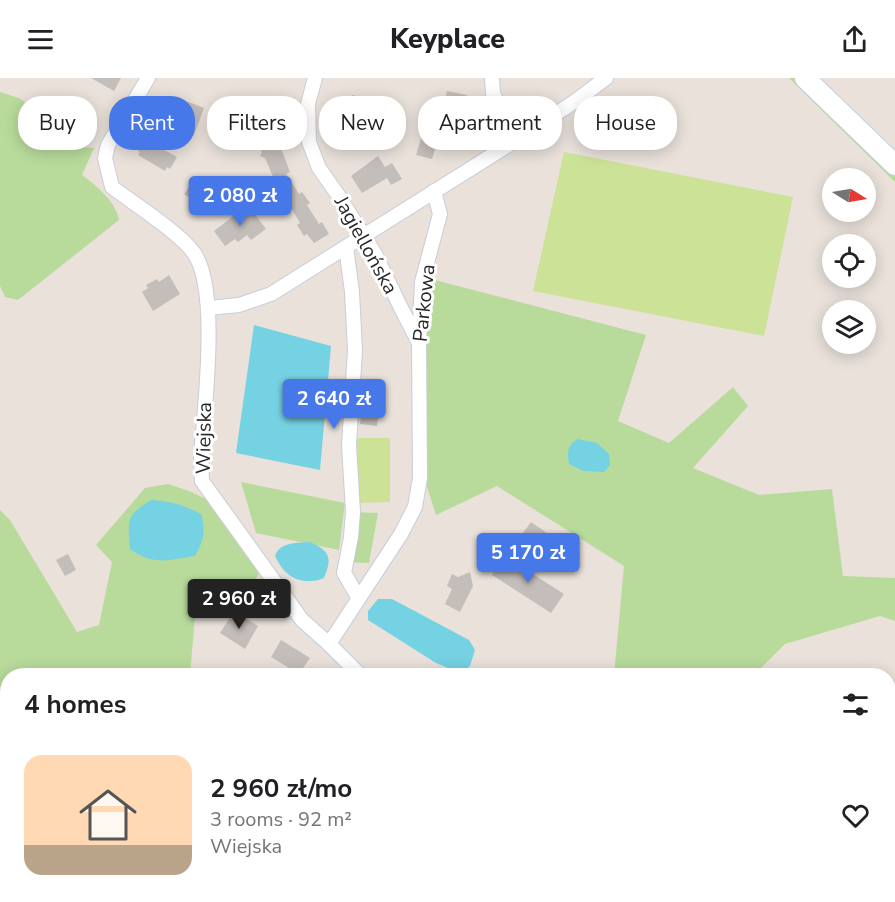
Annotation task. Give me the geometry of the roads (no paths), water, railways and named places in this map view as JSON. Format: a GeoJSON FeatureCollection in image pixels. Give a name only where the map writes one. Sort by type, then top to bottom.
{"type":"FeatureCollection","features":[{"type":"Feature","properties":{"kind":"street","name":"Wiejska"},"geometry":{"type":"LineString","coordinates":[[148,78],[108,144],[105,158],[112,187],[177,236],[194,253],[206,281],[208,308],[202,481],[302,620],[353,668]]}},
{"type":"Feature","properties":{"kind":"street","name":"Jagiellońska"},"geometry":{"type":"LineString","coordinates":[[315,78],[308,104],[309,142],[318,168],[338,195],[383,267],[420,343]]}},
{"type":"Feature","properties":{"kind":"street"},"geometry":{"type":"LineString","coordinates":[[492,78],[494,96]]}},
{"type":"Feature","properties":{"kind":"street"},"geometry":{"type":"LineString","coordinates":[[562,110],[606,78]]}},
{"type":"Feature","properties":{"kind":"street"},"geometry":{"type":"LineString","coordinates":[[805,78],[895,165]]}},
{"type":"Feature","properties":{"kind":"street"},"geometry":{"type":"LineString","coordinates":[[208,308],[239,305],[261,298],[499,150]]}},
{"type":"Feature","properties":{"kind":"street","name":"Parkowa"},"geometry":{"type":"LineString","coordinates":[[329,644],[401,534],[415,507],[420,478],[422,282],[440,214],[434,191]]}},
{"type":"Feature","properties":{"kind":"street"},"geometry":{"type":"LineString","coordinates":[[346,247],[352,292],[355,350],[349,445],[353,512],[344,573],[358,597]]}},
{"type":"Feature","properties":{"kind":"water"},"geometry":{"type":"Polygon","coordinates":[[[254,325],[331,346],[320,470],[236,453],[254,325]]]}},
{"type":"Feature","properties":{"kind":"water"},"geometry":{"type":"Polygon","coordinates":[[[578,439],[597,443],[609,454],[610,465],[604,472],[583,471],[569,464],[569,449],[578,439]]]}},
{"type":"Feature","properties":{"kind":"water"},"geometry":{"type":"Polygon","coordinates":[[[151,500],[177,504],[201,514],[203,536],[195,556],[154,560],[130,549],[129,525],[132,515],[151,500]]]}},
{"type":"Feature","properties":{"kind":"water"},"geometry":{"type":"Polygon","coordinates":[[[310,542],[326,552],[328,566],[324,578],[301,581],[283,570],[275,556],[277,551],[285,546],[310,542]]]}},
{"type":"Feature","properties":{"kind":"water"},"geometry":{"type":"Polygon","coordinates":[[[378,599],[392,599],[469,640],[475,650],[470,666],[448,668],[436,663],[368,620],[368,611],[378,599]]]}}]}
